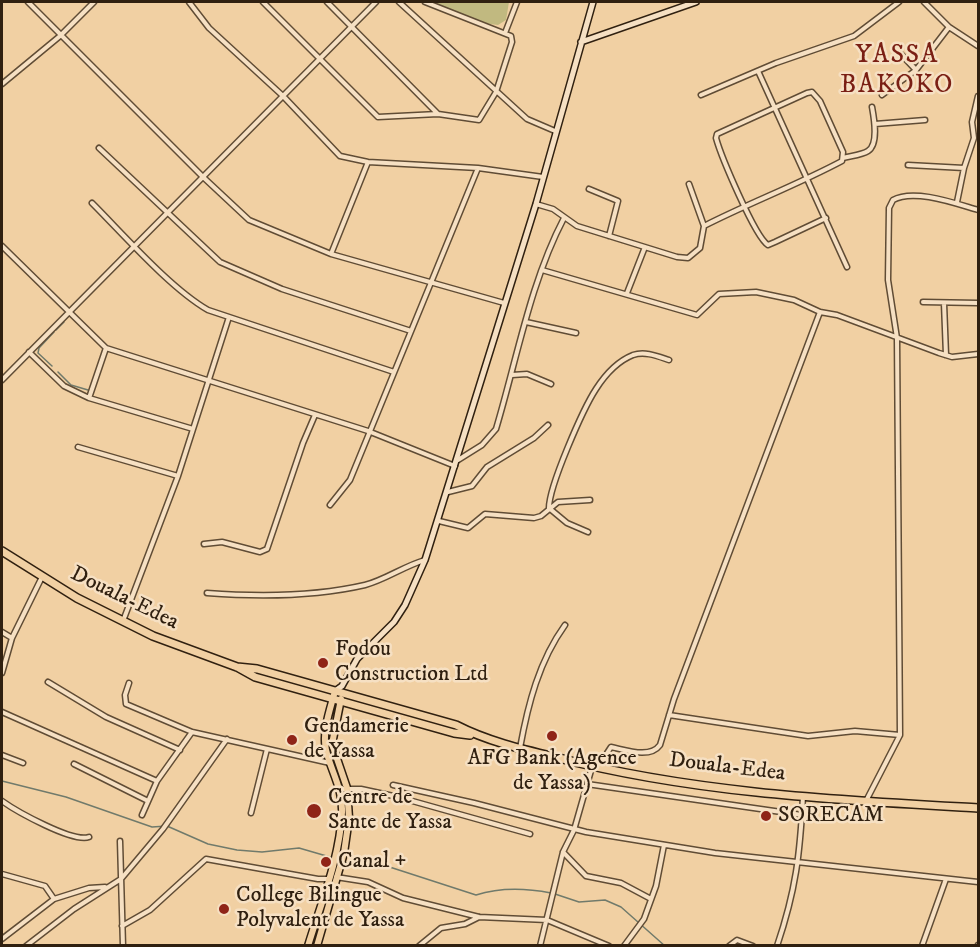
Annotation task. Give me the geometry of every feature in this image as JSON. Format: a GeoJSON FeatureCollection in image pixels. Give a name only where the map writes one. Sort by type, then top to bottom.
{"type":"FeatureCollection","features":[{"type":"Feature","properties":{"kind":"highway","name":"Douala-Edea"},"geometry":{"type":"LineString","coordinates":[[2,551],[42,577],[122,622],[237,667],[257,669],[338,694],[456,725],[477,735],[520,748],[595,767],[701,784],[866,801],[978,808]]}},
{"type":"Feature","properties":{"kind":"main road"},"geometry":{"type":"LineString","coordinates":[[308,945],[329,879],[340,829],[344,788],[331,763],[325,735],[338,694],[357,659],[394,622],[405,605],[425,560],[536,204],[593,2]]}},
{"type":"Feature","properties":{"kind":"main road"},"geometry":{"type":"LineString","coordinates":[[581,42],[696,2]]}},
{"type":"Feature","properties":{"kind":"main road"},"geometry":{"type":"LineString","coordinates":[[317,945],[338,876],[349,818],[344,788],[332,744],[338,694]]}},
{"type":"Feature","properties":{"kind":"street"},"geometry":{"type":"LineString","coordinates":[[28,2],[202,177],[249,220],[332,254],[504,303]]}},
{"type":"Feature","properties":{"kind":"street"},"geometry":{"type":"LineString","coordinates":[[2,84],[60,36],[94,2]]}},
{"type":"Feature","properties":{"kind":"street"},"geometry":{"type":"LineString","coordinates":[[189,2],[209,28],[283,96],[340,156],[368,162],[478,168],[543,177]]}},
{"type":"Feature","properties":{"kind":"street"},"geometry":{"type":"LineString","coordinates":[[263,2],[378,117],[438,114],[479,120],[496,92],[512,42],[511,36],[425,2]]}},
{"type":"Feature","properties":{"kind":"street"},"geometry":{"type":"LineString","coordinates":[[327,2],[438,114]]}},
{"type":"Feature","properties":{"kind":"street"},"geometry":{"type":"LineString","coordinates":[[2,380],[376,2]]}},
{"type":"Feature","properties":{"kind":"street"},"geometry":{"type":"LineString","coordinates":[[399,2],[527,118],[555,131]]}},
{"type":"Feature","properties":{"kind":"street"},"geometry":{"type":"LineString","coordinates":[[505,33],[517,2]]}},
{"type":"Feature","properties":{"kind":"street"},"geometry":{"type":"LineString","coordinates":[[701,96],[758,71],[854,36],[899,2]]}},
{"type":"Feature","properties":{"kind":"street"},"geometry":{"type":"LineString","coordinates":[[924,2],[949,27],[978,46]]}},
{"type":"Feature","properties":{"kind":"street"},"geometry":{"type":"LineString","coordinates":[[882,94],[916,70],[949,27]]}},
{"type":"Feature","properties":{"kind":"street"},"geometry":{"type":"LineString","coordinates":[[897,50],[916,70]]}},
{"type":"Feature","properties":{"kind":"street"},"geometry":{"type":"LineString","coordinates":[[758,71],[776,106],[847,267]]}},
{"type":"Feature","properties":{"kind":"street"},"geometry":{"type":"LineString","coordinates":[[826,218],[768,245],[762,241],[721,151],[717,134],[807,93],[816,95],[843,158]]}},
{"type":"Feature","properties":{"kind":"street"},"geometry":{"type":"LineString","coordinates":[[957,202],[963,168],[976,139],[972,122],[978,96]]}},
{"type":"Feature","properties":{"kind":"street"},"geometry":{"type":"LineString","coordinates":[[704,226],[843,158],[868,151],[875,124],[872,107]]}},
{"type":"Feature","properties":{"kind":"street"},"geometry":{"type":"LineString","coordinates":[[875,124],[925,120]]}},
{"type":"Feature","properties":{"kind":"street"},"geometry":{"type":"LineString","coordinates":[[99,148],[209,253],[238,272],[411,331]]}},
{"type":"Feature","properties":{"kind":"street"},"geometry":{"type":"LineString","coordinates":[[332,254],[368,162]]}},
{"type":"Feature","properties":{"kind":"street"},"geometry":{"type":"LineString","coordinates":[[908,165],[963,168]]}},
{"type":"Feature","properties":{"kind":"street"},"geometry":{"type":"LineString","coordinates":[[330,505],[350,480],[478,168]]}},
{"type":"Feature","properties":{"kind":"street"},"geometry":{"type":"LineString","coordinates":[[536,204],[553,209],[577,226],[688,258],[700,248],[704,226],[689,184]]}},
{"type":"Feature","properties":{"kind":"street"},"geometry":{"type":"LineString","coordinates":[[589,189],[618,201],[609,236]]}},
{"type":"Feature","properties":{"kind":"street"},"geometry":{"type":"LineString","coordinates":[[866,801],[900,735],[897,338],[888,280],[890,204],[903,196],[957,202],[978,210]]}},
{"type":"Feature","properties":{"kind":"street"},"geometry":{"type":"LineString","coordinates":[[92,203],[134,246],[200,305],[394,372]]}},
{"type":"Feature","properties":{"kind":"street"},"geometry":{"type":"LineString","coordinates":[[2,246],[70,310],[106,348],[457,463],[490,438],[512,375],[542,270],[564,218]]}},
{"type":"Feature","properties":{"kind":"street"},"geometry":{"type":"LineString","coordinates":[[627,293],[645,247]]}},
{"type":"Feature","properties":{"kind":"street"},"geometry":{"type":"LineString","coordinates":[[542,270],[697,315],[719,294],[743,291],[781,296],[820,312],[837,315],[946,355],[978,354]]}},
{"type":"Feature","properties":{"kind":"street"},"geometry":{"type":"LineString","coordinates":[[923,302],[978,303]]}},
{"type":"Feature","properties":{"kind":"street"},"geometry":{"type":"LineString","coordinates":[[944,303],[946,355]]}},
{"type":"Feature","properties":{"kind":"street"},"geometry":{"type":"LineString","coordinates":[[540,945],[563,852],[574,830],[587,783],[595,767],[611,747],[644,753],[657,749],[820,312]]}},
{"type":"Feature","properties":{"kind":"street"},"geometry":{"type":"LineString","coordinates":[[122,622],[178,476],[230,317]]}},
{"type":"Feature","properties":{"kind":"street"},"geometry":{"type":"LineString","coordinates":[[526,322],[576,333]]}},
{"type":"Feature","properties":{"kind":"street"},"geometry":{"type":"LineString","coordinates":[[89,398],[106,348]]}},
{"type":"Feature","properties":{"kind":"street"},"geometry":{"type":"LineString","coordinates":[[29,352],[64,387],[89,398],[193,429]]}},
{"type":"Feature","properties":{"kind":"street"},"geometry":{"type":"LineString","coordinates":[[549,508],[552,490],[563,459],[595,390],[608,373],[631,356],[641,352],[669,360]]}},
{"type":"Feature","properties":{"kind":"street"},"geometry":{"type":"LineString","coordinates":[[512,375],[527,374],[551,384]]}},
{"type":"Feature","properties":{"kind":"street"},"geometry":{"type":"LineString","coordinates":[[204,544],[222,542],[260,552],[267,549],[303,443],[315,415]]}},
{"type":"Feature","properties":{"kind":"street"},"geometry":{"type":"LineString","coordinates":[[448,492],[472,486],[487,467],[534,438],[548,425]]}},
{"type":"Feature","properties":{"kind":"street"},"geometry":{"type":"LineString","coordinates":[[78,447],[178,476]]}},
{"type":"Feature","properties":{"kind":"street"},"geometry":{"type":"LineString","coordinates":[[439,521],[468,528],[485,514],[534,518],[541,516],[549,508],[563,501],[590,500]]}},
{"type":"Feature","properties":{"kind":"street"},"geometry":{"type":"LineString","coordinates":[[549,508],[567,523],[588,532]]}},
{"type":"Feature","properties":{"kind":"street"},"geometry":{"type":"LineString","coordinates":[[207,593],[250,596],[293,595],[359,586],[425,560]]}},
{"type":"Feature","properties":{"kind":"street"},"geometry":{"type":"LineString","coordinates":[[2,673],[12,638],[42,577]]}},
{"type":"Feature","properties":{"kind":"street"},"geometry":{"type":"LineString","coordinates":[[520,748],[535,685],[553,641],[565,625]]}},
{"type":"Feature","properties":{"kind":"street"},"geometry":{"type":"LineString","coordinates":[[2,633],[12,638]]}},
{"type":"Feature","properties":{"kind":"street"},"geometry":{"type":"LineString","coordinates":[[48,682],[106,717],[180,750]]}},
{"type":"Feature","properties":{"kind":"street"},"geometry":{"type":"LineString","coordinates":[[129,683],[124,695],[126,704],[192,732],[331,763]]}},
{"type":"Feature","properties":{"kind":"street"},"geometry":{"type":"LineString","coordinates":[[2,712],[157,781]]}},
{"type":"Feature","properties":{"kind":"street"},"geometry":{"type":"LineString","coordinates":[[669,715],[808,736],[855,731],[900,735]]}},
{"type":"Feature","properties":{"kind":"street"},"geometry":{"type":"LineString","coordinates":[[142,815],[157,781],[192,732]]}},
{"type":"Feature","properties":{"kind":"street"},"geometry":{"type":"LineString","coordinates":[[26,945],[106,887],[121,879],[163,829],[227,739]]}},
{"type":"Feature","properties":{"kind":"street"},"geometry":{"type":"LineString","coordinates":[[251,813],[267,749]]}},
{"type":"Feature","properties":{"kind":"street"},"geometry":{"type":"LineString","coordinates":[[2,755],[23,764]]}},
{"type":"Feature","properties":{"kind":"street"},"geometry":{"type":"LineString","coordinates":[[74,764],[148,801]]}},
{"type":"Feature","properties":{"kind":"street"},"geometry":{"type":"LineString","coordinates":[[587,783],[802,815]]}},
{"type":"Feature","properties":{"kind":"street"},"geometry":{"type":"LineString","coordinates":[[393,785],[474,803],[574,830],[715,853],[978,882]]}},
{"type":"Feature","properties":{"kind":"street"},"geometry":{"type":"LineString","coordinates":[[344,788],[398,797],[530,834]]}},
{"type":"Feature","properties":{"kind":"street"},"geometry":{"type":"LineString","coordinates":[[777,945],[793,898],[800,861],[803,795]]}},
{"type":"Feature","properties":{"kind":"street"},"geometry":{"type":"LineString","coordinates":[[2,801],[66,833],[84,839],[89,837]]}},
{"type":"Feature","properties":{"kind":"street"},"geometry":{"type":"LineString","coordinates":[[120,840],[123,945]]}},
{"type":"Feature","properties":{"kind":"street"},"geometry":{"type":"LineString","coordinates":[[624,945],[644,919],[656,886],[664,844]]}},
{"type":"Feature","properties":{"kind":"street"},"geometry":{"type":"LineString","coordinates":[[563,852],[586,876],[621,884],[651,898]]}},
{"type":"Feature","properties":{"kind":"street"},"geometry":{"type":"LineString","coordinates":[[122,926],[150,910],[206,859],[318,879],[338,876],[368,882],[403,898],[480,916],[547,920],[608,945]]}},
{"type":"Feature","properties":{"kind":"street"},"geometry":{"type":"LineString","coordinates":[[2,874],[45,886],[54,899]]}},
{"type":"Feature","properties":{"kind":"street"},"geometry":{"type":"LineString","coordinates":[[922,945],[946,879]]}},
{"type":"Feature","properties":{"kind":"street"},"geometry":{"type":"LineString","coordinates":[[2,939],[54,899],[89,888],[106,887]]}},
{"type":"Feature","properties":{"kind":"street"},"geometry":{"type":"LineString","coordinates":[[419,945],[441,928],[465,924],[480,916]]}},
{"type":"Feature","properties":{"kind":"street"},"geometry":{"type":"LineString","coordinates":[[729,945],[737,940],[753,945]]}},
{"type":"Feature","properties":{"kind":"shaded area"},"geometry":{"type":"Polygon","coordinates":[[[428,2],[509,2],[506,20],[498,25],[482,23],[428,2]]]}},
{"type":"Feature","properties":{"kind":"waterway"},"geometry":{"type":"LineString","coordinates":[[56,330],[64,322]]}},
{"type":"Feature","properties":{"kind":"waterway"},"geometry":{"type":"LineString","coordinates":[[52,366],[38,353],[39,348],[54,332]]}},
{"type":"Feature","properties":{"kind":"waterway"},"geometry":{"type":"LineString","coordinates":[[58,372],[71,385],[88,390]]}},
{"type":"Feature","properties":{"kind":"waterway"},"geometry":{"type":"LineString","coordinates":[[2,781],[66,797],[152,827],[167,826],[208,844],[262,852],[299,848],[330,857]]}},
{"type":"Feature","properties":{"kind":"waterway"},"geometry":{"type":"LineString","coordinates":[[346,863],[368,860],[476,895],[513,889],[551,893]]}},
{"type":"Feature","properties":{"kind":"waterway"},"geometry":{"type":"LineString","coordinates":[[555,894],[579,902],[605,900],[621,907],[665,946]]}},
{"type":"Feature","properties":{"kind":"place","name":"Fodou Construction Ltd"},"geometry":{"type":"Point","coordinates":[323,663]}},
{"type":"Feature","properties":{"kind":"place","name":"AFG Bank (Agence de Yassa)"},"geometry":{"type":"Point","coordinates":[552,736]}},
{"type":"Feature","properties":{"kind":"place","name":"Gendamerie de Yassa"},"geometry":{"type":"Point","coordinates":[292,740]}},
{"type":"Feature","properties":{"kind":"place","name":"Centre de Sante de Yassa"},"geometry":{"type":"Point","coordinates":[314,811]}},
{"type":"Feature","properties":{"kind":"place","name":"SORECAM"},"geometry":{"type":"Point","coordinates":[766,816]}},
{"type":"Feature","properties":{"kind":"place","name":"Canal +"},"geometry":{"type":"Point","coordinates":[326,862]}},
{"type":"Feature","properties":{"kind":"place","name":"College Bilingue Polyvalent de Yassa"},"geometry":{"type":"Point","coordinates":[224,909]}},
{"type":"Feature","properties":{"kind":"district","name":"YASSA BAKOKO"},"geometry":{"type":"Point","coordinates":[897,72]}}]}
